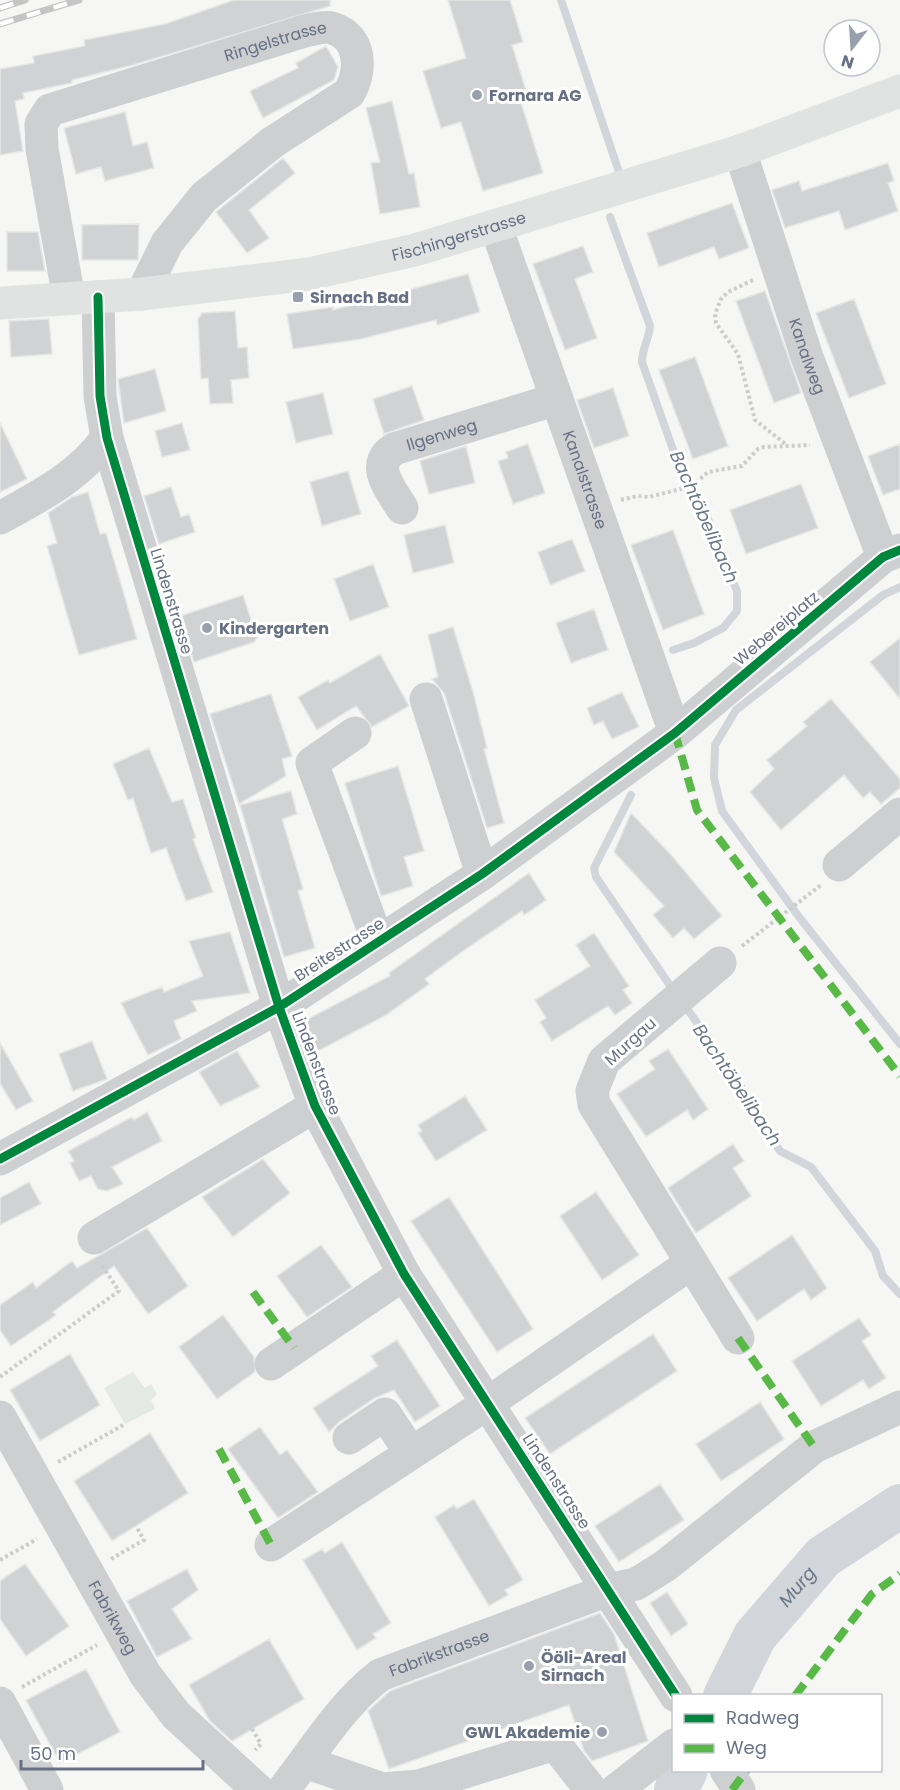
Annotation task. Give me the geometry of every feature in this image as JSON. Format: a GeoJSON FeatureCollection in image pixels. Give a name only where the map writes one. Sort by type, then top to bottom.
{"type":"FeatureCollection","features":[{"type":"Feature","properties":{"kind":"main road","name":"Fischingerstrasse"},"geometry":{"type":"LineString","coordinates":[[0,303],[142,294],[318,272],[415,250],[740,152],[900,91]]}},
{"type":"Feature","properties":{"kind":"street","name":"Ringelstrasse"},"geometry":{"type":"LineString","coordinates":[[84,297],[42,149],[41,124],[50,110],[308,30],[331,27],[343,34],[352,43],[357,56],[357,75],[349,93],[273,142],[204,197],[167,243],[142,294]]}},
{"type":"Feature","properties":{"kind":"street","name":"Kanalweg"},"geometry":{"type":"LineString","coordinates":[[740,152],[837,437],[891,553]]}},
{"type":"Feature","properties":{"kind":"street","name":"Kanalstrasse"},"geometry":{"type":"LineString","coordinates":[[496,226],[675,733]]}},
{"type":"Feature","properties":{"kind":"street","name":"Lindenstrasse"},"geometry":{"type":"LineString","coordinates":[[84,297],[107,438],[279,1007],[315,1106],[404,1274],[675,1694]]}},
{"type":"Feature","properties":{"kind":"street","name":"Ilgenweg"},"geometry":{"type":"LineString","coordinates":[[402,508],[381,468],[387,454],[557,399]]}},
{"type":"Feature","properties":{"kind":"street"},"geometry":{"type":"LineString","coordinates":[[0,519],[57,487],[90,460],[107,438]]}},
{"type":"Feature","properties":{"kind":"street","name":"Webereiplatz"},"geometry":{"type":"LineString","coordinates":[[675,733],[891,553]]}},
{"type":"Feature","properties":{"kind":"street"},"geometry":{"type":"LineString","coordinates":[[426,699],[482,874]]}},
{"type":"Feature","properties":{"kind":"street"},"geometry":{"type":"LineString","coordinates":[[355,733],[312,763],[378,942]]}},
{"type":"Feature","properties":{"kind":"street","name":"Breitestrasse"},"geometry":{"type":"LineString","coordinates":[[0,1159],[279,1007],[482,874],[675,733]]}},
{"type":"Feature","properties":{"kind":"street"},"geometry":{"type":"LineString","coordinates":[[839,865],[900,814]]}},
{"type":"Feature","properties":{"kind":"street","name":"Murgau"},"geometry":{"type":"LineString","coordinates":[[720,963],[604,1061],[592,1091],[594,1104],[690,1264],[738,1338]]}},
{"type":"Feature","properties":{"kind":"street"},"geometry":{"type":"LineString","coordinates":[[94,1238],[315,1106]]}},
{"type":"Feature","properties":{"kind":"street"},"geometry":{"type":"LineString","coordinates":[[272,1545],[488,1403],[690,1264]]}},
{"type":"Feature","properties":{"kind":"street"},"geometry":{"type":"LineString","coordinates":[[271,1364],[404,1274]]}},
{"type":"Feature","properties":{"kind":"street","name":"Fabrikstrasse"},"geometry":{"type":"LineString","coordinates":[[284,1790],[306,1762],[336,1715],[357,1693],[380,1675],[608,1590],[636,1584],[665,1566],[814,1447],[900,1407]]}},
{"type":"Feature","properties":{"kind":"street"},"geometry":{"type":"LineString","coordinates":[[349,1438],[385,1414],[411,1453]]}},
{"type":"Feature","properties":{"kind":"street","name":"Fabrikweg"},"geometry":{"type":"LineString","coordinates":[[0,1417],[145,1674],[176,1715],[258,1790]]}},
{"type":"Feature","properties":{"kind":"street"},"geometry":{"type":"LineString","coordinates":[[10,1696],[47,1790]]}},
{"type":"Feature","properties":{"kind":"street"},"geometry":{"type":"LineString","coordinates":[[306,1762],[383,1788],[418,1786],[555,1744],[591,1790]]}},
{"type":"Feature","properties":{"kind":"street"},"geometry":{"type":"LineString","coordinates":[[616,1790],[672,1746]]}},
{"type":"Feature","properties":{"kind":"path"},"geometry":{"type":"LineString","coordinates":[[779,270],[728,292],[721,299],[715,314],[720,331],[738,354],[755,420],[788,446]]}},
{"type":"Feature","properties":{"kind":"path"},"geometry":{"type":"LineString","coordinates":[[596,508],[638,496],[650,497],[681,490],[692,486],[708,472],[742,466],[764,447],[813,445],[837,437]]}},
{"type":"Feature","properties":{"kind":"path"},"geometry":{"type":"LineString","coordinates":[[720,963],[806,898]]}},
{"type":"Feature","properties":{"kind":"path"},"geometry":{"type":"LineString","coordinates":[[0,1377],[114,1294]]}},
{"type":"Feature","properties":{"kind":"path"},"geometry":{"type":"LineString","coordinates":[[33,1475],[125,1424]]}},
{"type":"Feature","properties":{"kind":"path"},"geometry":{"type":"LineString","coordinates":[[0,1560],[62,1526]]}},
{"type":"Feature","properties":{"kind":"path"},"geometry":{"type":"LineString","coordinates":[[87,1572],[144,1540],[136,1526]]}},
{"type":"Feature","properties":{"kind":"path"},"geometry":{"type":"LineString","coordinates":[[10,1696],[121,1631]]}},
{"type":"Feature","properties":{"kind":"shaded area"},"geometry":{"type":"Polygon","coordinates":[[[133,1372],[145,1388],[151,1384],[157,1394],[151,1400],[155,1409],[125,1424],[104,1388],[133,1372]]]}},
{"type":"Feature","properties":{"kind":"building"},"geometry":{"type":"Polygon","coordinates":[[[234,0],[330,0],[330,6],[133,65],[72,80],[72,83],[23,93],[24,99],[15,101],[23,151],[0,155],[0,69],[34,63],[33,56],[85,46],[84,40],[165,24],[234,0]]]}},
{"type":"Feature","properties":{"kind":"building","name":"Fornara AG"},"geometry":{"type":"Polygon","coordinates":[[[448,0],[510,0],[523,42],[512,45],[527,94],[519,96],[543,173],[483,191],[461,122],[441,128],[423,71],[466,58],[448,0]]]}},
{"type":"Feature","properties":{"kind":"building"},"geometry":{"type":"Polygon","coordinates":[[[326,46],[338,67],[334,80],[263,118],[250,91],[298,68],[296,63],[326,46]]]}},
{"type":"Feature","properties":{"kind":"building"},"geometry":{"type":"Polygon","coordinates":[[[392,101],[409,174],[414,173],[420,207],[380,214],[371,163],[380,162],[366,108],[392,101]]]}},
{"type":"Feature","properties":{"kind":"building"},"geometry":{"type":"Polygon","coordinates":[[[125,112],[133,146],[147,142],[154,168],[105,181],[101,167],[76,174],[64,128],[125,112]]]}},
{"type":"Feature","properties":{"kind":"building"},"geometry":{"type":"Polygon","coordinates":[[[283,158],[295,173],[249,210],[269,238],[247,253],[216,212],[283,158]]]}},
{"type":"Feature","properties":{"kind":"building"},"geometry":{"type":"Polygon","coordinates":[[[888,163],[894,181],[888,183],[898,211],[845,230],[839,211],[785,228],[772,190],[799,181],[802,191],[888,163]]]}},
{"type":"Feature","properties":{"kind":"building"},"geometry":{"type":"Polygon","coordinates":[[[732,203],[749,248],[719,259],[714,247],[659,267],[647,233],[732,203]]]}},
{"type":"Feature","properties":{"kind":"building"},"geometry":{"type":"Polygon","coordinates":[[[139,224],[138,260],[82,260],[82,225],[139,224]]]}},
{"type":"Feature","properties":{"kind":"building"},"geometry":{"type":"Polygon","coordinates":[[[7,232],[38,232],[45,271],[7,271],[7,232]]]}},
{"type":"Feature","properties":{"kind":"building"},"geometry":{"type":"Polygon","coordinates":[[[583,246],[593,272],[575,279],[597,338],[565,350],[533,264],[583,246]]]}},
{"type":"Feature","properties":{"kind":"building"},"geometry":{"type":"Polygon","coordinates":[[[468,274],[480,312],[437,325],[436,320],[361,339],[293,349],[287,314],[333,307],[333,310],[468,274]]]}},
{"type":"Feature","properties":{"kind":"building"},"geometry":{"type":"Polygon","coordinates":[[[765,291],[801,393],[774,403],[736,301],[765,291]]]}},
{"type":"Feature","properties":{"kind":"building"},"geometry":{"type":"Polygon","coordinates":[[[854,299],[886,384],[849,398],[816,313],[854,299]]]}},
{"type":"Feature","properties":{"kind":"building"},"geometry":{"type":"Polygon","coordinates":[[[235,311],[238,348],[247,347],[249,378],[231,380],[233,403],[210,404],[208,378],[201,379],[198,319],[202,313],[235,311]]]}},
{"type":"Feature","properties":{"kind":"building"},"geometry":{"type":"Polygon","coordinates":[[[49,319],[52,354],[11,357],[9,321],[49,319]]]}},
{"type":"Feature","properties":{"kind":"building"},"geometry":{"type":"Polygon","coordinates":[[[695,357],[728,446],[693,459],[659,370],[695,357]]]}},
{"type":"Feature","properties":{"kind":"building"},"geometry":{"type":"Polygon","coordinates":[[[155,369],[166,411],[124,423],[118,379],[155,369]]]}},
{"type":"Feature","properties":{"kind":"building"},"geometry":{"type":"Polygon","coordinates":[[[412,386],[424,420],[384,434],[373,399],[412,386]]]}},
{"type":"Feature","properties":{"kind":"building"},"geometry":{"type":"Polygon","coordinates":[[[613,388],[629,436],[594,448],[577,400],[613,388]]]}},
{"type":"Feature","properties":{"kind":"building"},"geometry":{"type":"Polygon","coordinates":[[[323,393],[333,434],[296,443],[286,402],[323,393]]]}},
{"type":"Feature","properties":{"kind":"building"},"geometry":{"type":"Polygon","coordinates":[[[0,423],[27,479],[0,492],[0,423]]]}},
{"type":"Feature","properties":{"kind":"building"},"geometry":{"type":"Polygon","coordinates":[[[182,423],[190,450],[162,457],[155,431],[182,423]]]}},
{"type":"Feature","properties":{"kind":"building"},"geometry":{"type":"Polygon","coordinates":[[[528,444],[545,493],[513,504],[498,461],[508,458],[506,452],[528,444]]]}},
{"type":"Feature","properties":{"kind":"building"},"geometry":{"type":"Polygon","coordinates":[[[900,444],[900,489],[883,495],[868,456],[900,444]]]}},
{"type":"Feature","properties":{"kind":"building"},"geometry":{"type":"Polygon","coordinates":[[[466,446],[475,483],[429,494],[420,461],[466,446]]]}},
{"type":"Feature","properties":{"kind":"building"},"geometry":{"type":"Polygon","coordinates":[[[348,471],[361,514],[322,526],[310,482],[348,471]]]}},
{"type":"Feature","properties":{"kind":"building"},"geometry":{"type":"Polygon","coordinates":[[[801,484],[818,528],[746,554],[730,510],[801,484]]]}},
{"type":"Feature","properties":{"kind":"building"},"geometry":{"type":"Polygon","coordinates":[[[171,487],[181,517],[189,514],[195,532],[159,544],[144,496],[171,487]]]}},
{"type":"Feature","properties":{"kind":"building"},"geometry":{"type":"Polygon","coordinates":[[[88,492],[100,534],[106,533],[137,639],[79,655],[47,546],[57,543],[48,513],[72,497],[88,492]]]}},
{"type":"Feature","properties":{"kind":"building"},"geometry":{"type":"Polygon","coordinates":[[[445,525],[454,563],[413,573],[404,535],[445,525]]]}},
{"type":"Feature","properties":{"kind":"building"},"geometry":{"type":"Polygon","coordinates":[[[673,530],[704,614],[663,630],[631,545],[673,530]]]}},
{"type":"Feature","properties":{"kind":"building"},"geometry":{"type":"Polygon","coordinates":[[[572,539],[585,571],[550,585],[538,552],[572,539]]]}},
{"type":"Feature","properties":{"kind":"building"},"geometry":{"type":"Polygon","coordinates":[[[373,564],[389,607],[350,621],[334,579],[373,564]]]}},
{"type":"Feature","properties":{"kind":"building"},"geometry":{"type":"Polygon","coordinates":[[[243,595],[257,638],[254,642],[194,662],[180,616],[243,595]]]}},
{"type":"Feature","properties":{"kind":"building"},"geometry":{"type":"Polygon","coordinates":[[[594,609],[608,650],[571,663],[556,623],[594,609]]]}},
{"type":"Feature","properties":{"kind":"building"},"geometry":{"type":"Polygon","coordinates":[[[453,627],[473,692],[487,748],[484,749],[504,823],[487,828],[444,693],[432,679],[438,677],[428,635],[453,627]]]}},
{"type":"Feature","properties":{"kind":"building"},"geometry":{"type":"Polygon","coordinates":[[[900,638],[900,699],[870,662],[900,638]]]}},
{"type":"Feature","properties":{"kind":"building"},"geometry":{"type":"Polygon","coordinates":[[[380,654],[409,706],[372,727],[356,706],[317,730],[298,697],[328,680],[330,683],[380,654]]]}},
{"type":"Feature","properties":{"kind":"building"},"geometry":{"type":"Polygon","coordinates":[[[622,692],[639,727],[612,739],[603,721],[594,725],[587,708],[622,692]]]}},
{"type":"Feature","properties":{"kind":"building"},"geometry":{"type":"Polygon","coordinates":[[[271,694],[292,756],[282,759],[286,776],[239,804],[210,714],[271,694]]]}},
{"type":"Feature","properties":{"kind":"building"},"geometry":{"type":"Polygon","coordinates":[[[831,699],[900,779],[900,788],[881,804],[870,792],[863,798],[844,775],[781,830],[750,792],[774,769],[767,760],[807,726],[803,722],[831,699]]]}},
{"type":"Feature","properties":{"kind":"building"},"geometry":{"type":"Polygon","coordinates":[[[149,748],[172,802],[183,799],[196,838],[193,839],[213,892],[186,901],[166,848],[151,853],[133,798],[128,800],[113,764],[149,748]]]}},
{"type":"Feature","properties":{"kind":"building"},"geometry":{"type":"Polygon","coordinates":[[[398,766],[424,851],[404,857],[413,886],[381,896],[345,783],[398,766]]]}},
{"type":"Feature","properties":{"kind":"building"},"geometry":{"type":"Polygon","coordinates":[[[291,791],[297,814],[282,819],[303,889],[298,891],[315,948],[284,957],[240,805],[291,791]]]}},
{"type":"Feature","properties":{"kind":"building"},"geometry":{"type":"Polygon","coordinates":[[[631,813],[672,856],[722,916],[694,939],[684,928],[673,938],[653,915],[664,906],[614,852],[631,813]]]}},
{"type":"Feature","properties":{"kind":"building"},"geometry":{"type":"Polygon","coordinates":[[[529,873],[546,900],[524,915],[522,911],[463,951],[425,979],[429,984],[386,1015],[318,1051],[304,1021],[390,976],[389,973],[529,873]]]}},
{"type":"Feature","properties":{"kind":"building"},"geometry":{"type":"Polygon","coordinates":[[[230,932],[250,993],[192,1001],[197,1011],[174,1021],[181,1039],[148,1055],[121,1003],[162,987],[164,992],[203,976],[189,941],[230,932]]]}},
{"type":"Feature","properties":{"kind":"building"},"geometry":{"type":"Polygon","coordinates":[[[594,933],[629,986],[623,990],[632,1003],[615,1015],[608,1006],[552,1041],[540,1022],[546,1018],[535,1000],[590,966],[576,945],[594,933]]]}},
{"type":"Feature","properties":{"kind":"building"},"geometry":{"type":"Polygon","coordinates":[[[92,1041],[107,1079],[73,1091],[59,1054],[92,1041]]]}},
{"type":"Feature","properties":{"kind":"building"},"geometry":{"type":"Polygon","coordinates":[[[0,1043],[33,1101],[16,1110],[0,1083],[0,1043]]]}},
{"type":"Feature","properties":{"kind":"building"},"geometry":{"type":"Polygon","coordinates":[[[668,1049],[708,1109],[693,1120],[687,1110],[646,1137],[617,1094],[655,1069],[649,1061],[668,1049]]]}},
{"type":"Feature","properties":{"kind":"building"},"geometry":{"type":"Polygon","coordinates":[[[237,1051],[260,1087],[220,1106],[199,1072],[237,1051]]]}},
{"type":"Feature","properties":{"kind":"building"},"geometry":{"type":"Polygon","coordinates":[[[465,1096],[487,1130],[436,1161],[418,1133],[422,1131],[418,1125],[465,1096]]]}},
{"type":"Feature","properties":{"kind":"building"},"geometry":{"type":"Polygon","coordinates":[[[147,1112],[162,1141],[112,1167],[123,1184],[107,1191],[98,1189],[91,1176],[79,1181],[70,1163],[74,1161],[68,1151],[132,1117],[134,1120],[147,1112]]]}},
{"type":"Feature","properties":{"kind":"building"},"geometry":{"type":"Polygon","coordinates":[[[733,1144],[744,1161],[733,1168],[751,1196],[696,1233],[668,1188],[733,1144]]]}},
{"type":"Feature","properties":{"kind":"building"},"geometry":{"type":"Polygon","coordinates":[[[263,1159],[290,1193],[233,1237],[202,1197],[263,1159]]]}},
{"type":"Feature","properties":{"kind":"building"},"geometry":{"type":"Polygon","coordinates":[[[29,1182],[41,1204],[0,1225],[0,1198],[29,1182]]]}},
{"type":"Feature","properties":{"kind":"building"},"geometry":{"type":"Polygon","coordinates":[[[596,1192],[639,1255],[602,1280],[560,1216],[596,1192]]]}},
{"type":"Feature","properties":{"kind":"building"},"geometry":{"type":"Polygon","coordinates":[[[449,1197],[533,1329],[497,1352],[411,1221],[449,1197]]]}},
{"type":"Feature","properties":{"kind":"building"},"geometry":{"type":"Polygon","coordinates":[[[147,1228],[188,1286],[148,1314],[114,1266],[53,1312],[56,1315],[11,1346],[0,1330],[0,1305],[33,1282],[36,1288],[72,1261],[77,1268],[147,1228]]]}},
{"type":"Feature","properties":{"kind":"building"},"geometry":{"type":"Polygon","coordinates":[[[792,1235],[827,1288],[811,1300],[804,1289],[757,1321],[728,1278],[792,1235]]]}},
{"type":"Feature","properties":{"kind":"building"},"geometry":{"type":"Polygon","coordinates":[[[321,1245],[352,1287],[307,1317],[277,1276],[321,1245]]]}},
{"type":"Feature","properties":{"kind":"building"},"geometry":{"type":"Polygon","coordinates":[[[223,1315],[254,1357],[255,1372],[217,1399],[179,1347],[223,1315]]]}},
{"type":"Feature","properties":{"kind":"building"},"geometry":{"type":"Polygon","coordinates":[[[859,1318],[871,1335],[862,1341],[886,1378],[869,1389],[863,1380],[821,1406],[792,1361],[859,1318]]]}},
{"type":"Feature","properties":{"kind":"building"},"geometry":{"type":"Polygon","coordinates":[[[653,1334],[677,1371],[550,1454],[525,1418],[653,1334]]]}},
{"type":"Feature","properties":{"kind":"building"},"geometry":{"type":"Polygon","coordinates":[[[397,1340],[440,1406],[415,1422],[394,1390],[375,1398],[339,1422],[329,1432],[313,1408],[378,1366],[371,1356],[397,1340]]]}},
{"type":"Feature","properties":{"kind":"building"},"geometry":{"type":"Polygon","coordinates":[[[70,1354],[100,1405],[40,1441],[10,1390],[70,1354]]]}},
{"type":"Feature","properties":{"kind":"building"},"geometry":{"type":"Polygon","coordinates":[[[760,1402],[784,1439],[721,1481],[696,1444],[760,1402]]]}},
{"type":"Feature","properties":{"kind":"building"},"geometry":{"type":"Polygon","coordinates":[[[260,1427],[280,1455],[287,1450],[318,1492],[278,1518],[228,1449],[260,1427]]]}},
{"type":"Feature","properties":{"kind":"building"},"geometry":{"type":"Polygon","coordinates":[[[150,1433],[188,1493],[112,1541],[74,1481],[150,1433]]]}},
{"type":"Feature","properties":{"kind":"building"},"geometry":{"type":"Polygon","coordinates":[[[660,1484],[684,1520],[619,1562],[595,1526],[660,1484]]]}},
{"type":"Feature","properties":{"kind":"building"},"geometry":{"type":"Polygon","coordinates":[[[474,1499],[523,1580],[505,1590],[508,1595],[489,1606],[435,1517],[454,1505],[457,1509],[474,1499]]]}},
{"type":"Feature","properties":{"kind":"building"},"geometry":{"type":"Polygon","coordinates":[[[342,1542],[391,1623],[373,1634],[376,1638],[357,1650],[303,1560],[322,1549],[325,1553],[342,1542]]]}},
{"type":"Feature","properties":{"kind":"building"},"geometry":{"type":"Polygon","coordinates":[[[25,1564],[69,1626],[26,1656],[0,1619],[0,1581],[25,1564]]]}},
{"type":"Feature","properties":{"kind":"building"},"geometry":{"type":"Polygon","coordinates":[[[187,1569],[198,1590],[172,1609],[192,1639],[157,1657],[127,1601],[187,1569]]]}},
{"type":"Feature","properties":{"kind":"building"},"geometry":{"type":"Polygon","coordinates":[[[667,1592],[688,1624],[671,1636],[650,1603],[667,1592]]]}},
{"type":"Feature","properties":{"kind":"building"},"geometry":{"type":"Polygon","coordinates":[[[600,1613],[614,1634],[648,1741],[592,1761],[584,1751],[569,1705],[389,1769],[368,1711],[390,1691],[600,1613]]]}},
{"type":"Feature","properties":{"kind":"building"},"geometry":{"type":"Polygon","coordinates":[[[269,1639],[304,1699],[232,1741],[210,1721],[189,1685],[269,1639]]]}},
{"type":"Feature","properties":{"kind":"building"},"geometry":{"type":"Polygon","coordinates":[[[86,1669],[120,1732],[60,1763],[26,1700],[86,1669]]]}},
{"type":"Feature","properties":{"kind":"waterway","name":"Bachtöbelibach"},"geometry":{"type":"LineString","coordinates":[[561,0],[620,175]]}},
{"type":"Feature","properties":{"kind":"waterway","name":"Bachtöbelibach"},"geometry":{"type":"LineString","coordinates":[[610,217],[650,326],[642,362],[688,492],[702,504],[737,591],[737,611],[723,628],[694,643],[673,650]]}},
{"type":"Feature","properties":{"kind":"waterway"},"geometry":{"type":"LineString","coordinates":[[900,587],[883,595],[736,710],[715,745],[714,778],[722,811],[799,917],[900,1044]]}},
{"type":"Feature","properties":{"kind":"waterway","name":"Bachtöbelibach"},"geometry":{"type":"LineString","coordinates":[[631,795],[594,868],[596,877],[671,987]]}},
{"type":"Feature","properties":{"kind":"waterway","name":"Bachtöbelibach"},"geometry":{"type":"LineString","coordinates":[[688,1010],[739,1082],[749,1105],[780,1151],[811,1167],[875,1251],[883,1276],[900,1294]]}},
{"type":"Feature","properties":{"kind":"waterway","name":"Murg"},"geometry":{"type":"LineString","coordinates":[[726,1694],[755,1636],[823,1557],[900,1506]]}},
{"type":"Feature","properties":{"kind":"waterway","name":"Murg"},"geometry":{"type":"LineString","coordinates":[[676,1790],[685,1772]]}},
{"type":"Feature","properties":{"kind":"railway"},"geometry":{"type":"LineString","coordinates":[[0,8],[25,0]]}},
{"type":"Feature","properties":{"kind":"railway"},"geometry":{"type":"LineString","coordinates":[[0,24],[79,0]]}},
{"type":"Feature","properties":{"kind":"marked path"},"geometry":{"type":"LineString","coordinates":[[675,733],[697,810],[900,1076]]}},
{"type":"Feature","properties":{"kind":"marked path"},"geometry":{"type":"LineString","coordinates":[[253,1292],[294,1348]]}},
{"type":"Feature","properties":{"kind":"marked path"},"geometry":{"type":"LineString","coordinates":[[738,1338],[814,1447]]}},
{"type":"Feature","properties":{"kind":"marked path"},"geometry":{"type":"LineString","coordinates":[[219,1449],[271,1545]]}},
{"type":"Feature","properties":{"kind":"marked path"},"geometry":{"type":"LineString","coordinates":[[797,1694],[872,1594],[900,1574]]}},
{"type":"Feature","properties":{"kind":"marked path"},"geometry":{"type":"LineString","coordinates":[[732,1790],[746,1772]]}},
{"type":"Feature","properties":{"kind":"cycle path"},"geometry":{"type":"LineString","coordinates":[[98,297],[100,396],[107,438],[279,1007],[315,1106],[404,1274],[675,1694]]}},
{"type":"Feature","properties":{"kind":"cycle path"},"geometry":{"type":"LineString","coordinates":[[0,1159],[279,1007],[482,874],[675,733],[883,557],[900,550]]}},
{"type":"Feature","properties":{"kind":"place","name":"Fornara AG"},"geometry":{"type":"Point","coordinates":[477,95]}},
{"type":"Feature","properties":{"kind":"place","name":"Sirnach Bad"},"geometry":{"type":"Point","coordinates":[298,297]}},
{"type":"Feature","properties":{"kind":"place","name":"Kindergarten"},"geometry":{"type":"Point","coordinates":[207,628]}},
{"type":"Feature","properties":{"kind":"place","name":"Ööli-Areal Sirnach"},"geometry":{"type":"Point","coordinates":[529,1666]}},
{"type":"Feature","properties":{"kind":"place","name":"GWL Akademie"},"geometry":{"type":"Point","coordinates":[602,1732]}}]}
